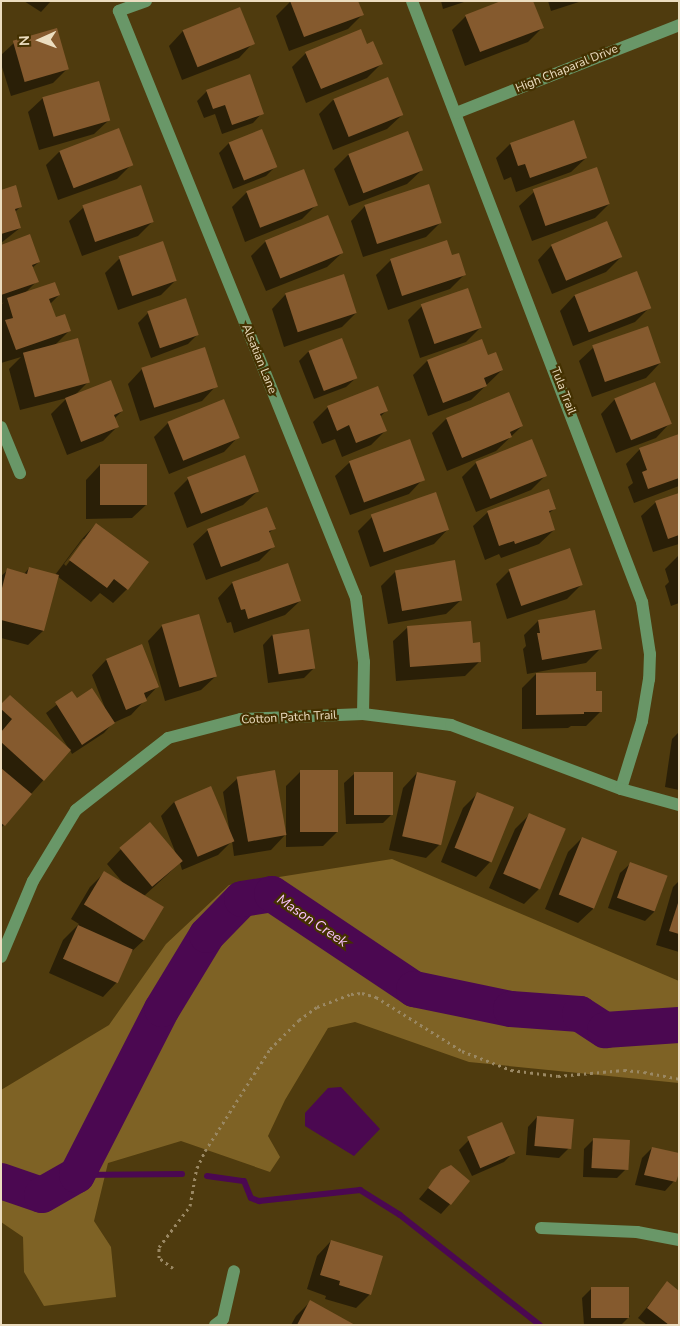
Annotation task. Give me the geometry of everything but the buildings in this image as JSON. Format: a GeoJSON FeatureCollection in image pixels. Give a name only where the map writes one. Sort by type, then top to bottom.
{"type":"FeatureCollection","features":[{"type":"Feature","properties":{"kind":"street","name":"Alsatian Lane"},"geometry":{"type":"LineString","coordinates":[[146,1],[119,11],[356,598],[364,662],[363,714]]}},
{"type":"Feature","properties":{"kind":"street","name":"Tula Trail"},"geometry":{"type":"LineString","coordinates":[[412,1],[642,602],[650,654],[649,680],[642,721],[621,789]]}},
{"type":"Feature","properties":{"kind":"street","name":"High Chaparal Drive"},"geometry":{"type":"LineString","coordinates":[[456,113],[679,25]]}},
{"type":"Feature","properties":{"kind":"street"},"geometry":{"type":"LineString","coordinates":[[1,427],[20,474]]}},
{"type":"Feature","properties":{"kind":"street","name":"Cotton Patch Trail"},"geometry":{"type":"LineString","coordinates":[[1,957],[33,881],[76,810],[168,738],[241,718],[363,714],[451,725],[621,789],[679,804]]}},
{"type":"Feature","properties":{"kind":"street"},"geometry":{"type":"LineString","coordinates":[[541,1228],[637,1232],[679,1240]]}},
{"type":"Feature","properties":{"kind":"street"},"geometry":{"type":"LineString","coordinates":[[215,1325],[223,1319],[234,1272]]}},
{"type":"Feature","properties":{"kind":"path"},"geometry":{"type":"LineString","coordinates":[[173,1268],[159,1258],[159,1247],[190,1206],[197,1168],[204,1151],[270,1050],[299,1020],[317,1007],[350,994],[362,993],[376,997],[462,1051],[511,1070],[558,1076],[624,1070],[679,1079]]}},
{"type":"Feature","properties":{"kind":"shaded area"},"geometry":{"type":"Polygon","coordinates":[[[392,859],[679,981],[679,1083],[469,1062],[355,1022],[328,1028],[285,1100],[268,1136],[280,1157],[270,1172],[181,1141],[108,1163],[94,1221],[111,1247],[116,1297],[44,1306],[24,1272],[23,1237],[1,1222],[1,1090],[109,1025],[166,944],[229,885],[392,859]]]}},
{"type":"Feature","properties":{"kind":"shaded area"},"geometry":{"type":"Polygon","coordinates":[[[341,1087],[380,1129],[354,1156],[305,1126],[305,1113],[328,1088],[341,1087]]]}},
{"type":"Feature","properties":{"kind":"waterway","name":"Mason Creek"},"geometry":{"type":"LineString","coordinates":[[1,1181],[42,1195],[77,1175],[162,1009],[207,935],[242,899],[272,894],[414,989],[511,1009],[580,1014],[605,1030],[679,1025]]}},
{"type":"Feature","properties":{"kind":"waterway"},"geometry":{"type":"LineString","coordinates":[[77,1175],[182,1174]]}},
{"type":"Feature","properties":{"kind":"waterway"},"geometry":{"type":"LineString","coordinates":[[207,1176],[244,1181],[251,1198],[259,1201],[360,1190],[400,1215],[540,1325]]}}]}
